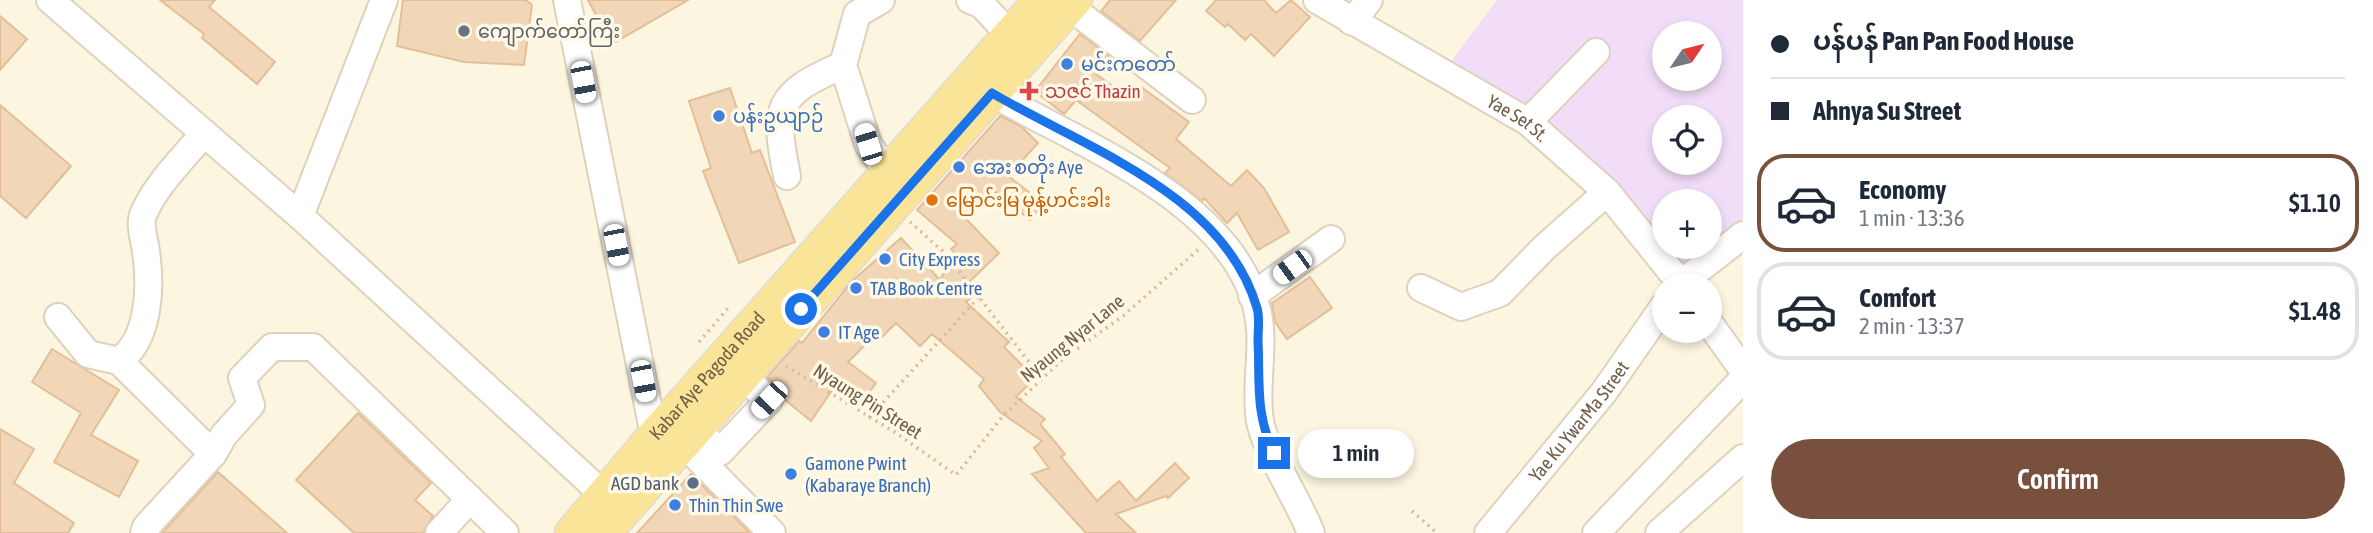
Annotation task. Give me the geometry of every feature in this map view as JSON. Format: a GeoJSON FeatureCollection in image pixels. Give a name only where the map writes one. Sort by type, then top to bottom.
{"type":"FeatureCollection","features":[{"type":"Feature","properties":{"kind":"main road","name":"Kabar Aye Pagoda Road"},"geometry":{"type":"LineString","coordinates":[[677,430],[742,376],[765,351],[992,93],[1062,2]]}},
{"type":"Feature","properties":{"kind":"main road","name":"Kabar Aye Pagoda Road"},"geometry":{"type":"LineString","coordinates":[[571,533],[611,514],[887,171],[1009,34],[1062,2]]}},
{"type":"Feature","properties":{"kind":"street"},"geometry":{"type":"LineString","coordinates":[[50,0],[300,216],[611,514]]}},
{"type":"Feature","properties":{"kind":"street"},"geometry":{"type":"LineString","coordinates":[[300,216],[384,0]]}},
{"type":"Feature","properties":{"kind":"street"},"geometry":{"type":"LineString","coordinates":[[566,0],[677,430],[772,533]]}},
{"type":"Feature","properties":{"kind":"street"},"geometry":{"type":"LineString","coordinates":[[881,0],[857,14],[843,65],[868,144],[887,171]]}},
{"type":"Feature","properties":{"kind":"street"},"geometry":{"type":"LineString","coordinates":[[970,0],[982,5],[1009,34]]}},
{"type":"Feature","properties":{"kind":"street","name":"Yae Set St."},"geometry":{"type":"LineString","coordinates":[[1317,0],[1528,122],[1607,192],[1671,273]]}},
{"type":"Feature","properties":{"kind":"street"},"geometry":{"type":"LineString","coordinates":[[1352,22],[1369,0]]}},
{"type":"Feature","properties":{"kind":"street"},"geometry":{"type":"LineString","coordinates":[[1062,2],[1192,100]]}},
{"type":"Feature","properties":{"kind":"street"},"geometry":{"type":"LineString","coordinates":[[1528,122],[1596,52]]}},
{"type":"Feature","properties":{"kind":"street"},"geometry":{"type":"LineString","coordinates":[[787,176],[778,133],[782,105],[809,80],[843,65]]}},
{"type":"Feature","properties":{"kind":"street"},"geometry":{"type":"LineString","coordinates":[[992,93],[1120,163],[1192,210],[1217,233],[1246,280],[1258,310],[1260,421],[1311,533]]}},
{"type":"Feature","properties":{"kind":"street"},"geometry":{"type":"LineString","coordinates":[[119,361],[131,352],[144,317],[150,278],[142,218],[156,191],[204,133]]}},
{"type":"Feature","properties":{"kind":"street"},"geometry":{"type":"LineString","coordinates":[[1421,288],[1461,307],[1500,293],[1545,247],[1607,192]]}},
{"type":"Feature","properties":{"kind":"street"},"geometry":{"type":"LineString","coordinates":[[1696,273],[1743,235]]}},
{"type":"Feature","properties":{"kind":"street"},"geometry":{"type":"LineString","coordinates":[[1252,296],[1331,239]]}},
{"type":"Feature","properties":{"kind":"street"},"geometry":{"type":"LineString","coordinates":[[58,317],[88,354],[119,361],[213,454]]}},
{"type":"Feature","properties":{"kind":"street","name":"Yae Ku YwarMa Street"},"geometry":{"type":"LineString","coordinates":[[1488,533],[1604,392],[1652,323]]}},
{"type":"Feature","properties":{"kind":"street"},"geometry":{"type":"LineString","coordinates":[[1722,341],[1743,370]]}},
{"type":"Feature","properties":{"kind":"street"},"geometry":{"type":"LineString","coordinates":[[144,533],[146,527],[213,454],[224,435],[251,405],[242,378],[272,347],[313,347],[506,533]]}},
{"type":"Feature","properties":{"kind":"street"},"geometry":{"type":"LineString","coordinates":[[1596,533],[1743,379]]}},
{"type":"Feature","properties":{"kind":"street"},"geometry":{"type":"LineString","coordinates":[[1659,533],[1743,458]]}},
{"type":"Feature","properties":{"kind":"street"},"geometry":{"type":"LineString","coordinates":[[439,533],[470,499]]}},
{"type":"Feature","properties":{"kind":"path"},"geometry":{"type":"LineString","coordinates":[[893,207],[946,254],[1042,379]]}},
{"type":"Feature","properties":{"kind":"path","name":"Nyaung Nyar Lane"},"geometry":{"type":"LineString","coordinates":[[956,475],[1003,415],[1063,359],[1123,316],[1217,233]]}},
{"type":"Feature","properties":{"kind":"path"},"geometry":{"type":"LineString","coordinates":[[869,418],[980,296]]}},
{"type":"Feature","properties":{"kind":"path"},"geometry":{"type":"LineString","coordinates":[[699,342],[730,306]]}},
{"type":"Feature","properties":{"kind":"path","name":"Nyaung Pin Street"},"geometry":{"type":"LineString","coordinates":[[765,351],[956,475]]}},
{"type":"Feature","properties":{"kind":"path"},"geometry":{"type":"LineString","coordinates":[[1412,511],[1437,533]]}},
{"type":"Feature","properties":{"kind":"shaded area"},"geometry":{"type":"Polygon","coordinates":[[[1497,0],[1743,0],[1743,237],[1722,253],[1722,189],[1652,189],[1652,252],[1528,122],[1447,67],[1497,0]]]}},
{"type":"Feature","properties":{"kind":"shaded area"},"geometry":{"type":"Polygon","coordinates":[[[1658,259],[1713,259],[1694,273],[1671,273],[1658,259]]]}},
{"type":"Feature","properties":{"kind":"building"},"geometry":{"type":"Polygon","coordinates":[[[160,0],[215,0],[209,7],[275,62],[257,84],[202,38],[204,34],[160,0]]]}},
{"type":"Feature","properties":{"kind":"building","name":"ကျောက်တော်ကြီး"},"geometry":{"type":"Polygon","coordinates":[[[403,0],[526,0],[532,5],[524,65],[464,62],[397,46],[403,0]]]}},
{"type":"Feature","properties":{"kind":"building"},"geometry":{"type":"Polygon","coordinates":[[[588,0],[688,0],[612,44],[588,0]]]}},
{"type":"Feature","properties":{"kind":"building"},"geometry":{"type":"Polygon","coordinates":[[[1110,0],[1176,0],[1140,41],[1101,11],[1110,0]]]}},
{"type":"Feature","properties":{"kind":"building"},"geometry":{"type":"Polygon","coordinates":[[[1216,0],[1264,0],[1276,13],[1291,0],[1310,17],[1274,56],[1251,34],[1245,40],[1228,24],[1225,27],[1206,11],[1216,0]]]}},
{"type":"Feature","properties":{"kind":"building"},"geometry":{"type":"Polygon","coordinates":[[[0,16],[27,39],[0,70],[0,16]]]}},
{"type":"Feature","properties":{"kind":"building"},"geometry":{"type":"Polygon","coordinates":[[[1080,34],[1110,57],[1096,74],[1132,100],[1141,87],[1189,122],[1176,139],[1231,186],[1247,170],[1264,188],[1289,232],[1258,250],[1237,213],[1227,223],[1204,198],[1202,201],[1165,173],[1170,168],[1076,100],[1064,114],[1035,91],[1080,34]]]}},
{"type":"Feature","properties":{"kind":"building"},"geometry":{"type":"Polygon","coordinates":[[[730,88],[752,153],[760,150],[795,242],[739,263],[703,171],[711,168],[689,101],[730,88]]]}},
{"type":"Feature","properties":{"kind":"building"},"geometry":{"type":"Polygon","coordinates":[[[0,105],[71,166],[26,218],[0,196],[0,105]]]}},
{"type":"Feature","properties":{"kind":"building"},"geometry":{"type":"Polygon","coordinates":[[[1000,116],[1022,127],[1038,143],[1008,176],[1043,203],[1030,220],[994,191],[967,220],[999,253],[965,286],[974,295],[966,302],[1009,342],[1004,347],[1035,378],[1016,397],[1045,419],[1040,424],[1065,454],[1061,457],[1097,501],[1119,481],[1136,501],[1175,463],[1189,478],[1168,498],[1166,496],[1116,514],[1136,533],[1086,533],[1032,474],[1049,468],[1034,448],[1042,441],[1000,412],[979,386],[984,379],[932,334],[920,346],[896,323],[879,340],[874,336],[848,362],[876,383],[860,405],[835,386],[811,421],[784,399],[780,389],[767,377],[799,341],[802,343],[852,281],[901,238],[940,280],[955,254],[951,249],[957,244],[917,210],[1000,116]]]}},
{"type":"Feature","properties":{"kind":"building"},"geometry":{"type":"Polygon","coordinates":[[[1310,277],[1332,308],[1287,339],[1275,322],[1272,303],[1310,277]]]}},
{"type":"Feature","properties":{"kind":"building"},"geometry":{"type":"Polygon","coordinates":[[[52,349],[119,390],[91,435],[138,461],[119,497],[54,462],[81,413],[32,382],[52,349]]]}},
{"type":"Feature","properties":{"kind":"building"},"geometry":{"type":"Polygon","coordinates":[[[358,413],[431,483],[415,500],[433,516],[423,533],[354,533],[296,480],[358,413]]]}},
{"type":"Feature","properties":{"kind":"building"},"geometry":{"type":"Polygon","coordinates":[[[0,429],[34,449],[14,483],[74,523],[68,533],[0,533],[0,429]]]}},
{"type":"Feature","properties":{"kind":"building"},"geometry":{"type":"Polygon","coordinates":[[[218,472],[287,533],[162,533],[218,472]]]}},
{"type":"Feature","properties":{"kind":"building"},"geometry":{"type":"Polygon","coordinates":[[[691,474],[750,533],[637,533],[691,474]]]}},
{"type":"Feature","properties":{"kind":"place","name":"ကျောက်တော်ကြီး"},"geometry":{"type":"Point","coordinates":[464,31]}},
{"type":"Feature","properties":{"kind":"place","name":"မင်းကတော်"},"geometry":{"type":"Point","coordinates":[1067,64]}},
{"type":"Feature","properties":{"kind":"place","name":"သဇင် Thazin"},"geometry":{"type":"Point","coordinates":[1029,91]}},
{"type":"Feature","properties":{"kind":"place","name":"ပန်းဥယျာဉ်"},"geometry":{"type":"Point","coordinates":[719,116]}},
{"type":"Feature","properties":{"kind":"place","name":"အေး စတိုး Aye"},"geometry":{"type":"Point","coordinates":[959,167]}},
{"type":"Feature","properties":{"kind":"place","name":"မြောင်းမြ မုန့်ဟင်းခါး"},"geometry":{"type":"Point","coordinates":[932,200]}},
{"type":"Feature","properties":{"kind":"place","name":"City Express"},"geometry":{"type":"Point","coordinates":[885,259]}},
{"type":"Feature","properties":{"kind":"place","name":"TAB Book Centre"},"geometry":{"type":"Point","coordinates":[856,288]}},
{"type":"Feature","properties":{"kind":"place","name":"IT Age"},"geometry":{"type":"Point","coordinates":[824,332]}},
{"type":"Feature","properties":{"kind":"place","name":"Gamone Pwint (Kabaraye Branch)"},"geometry":{"type":"Point","coordinates":[791,474]}},
{"type":"Feature","properties":{"kind":"place","name":"AGD bank"},"geometry":{"type":"Point","coordinates":[693,483]}},
{"type":"Feature","properties":{"kind":"place","name":"Thin Thin Swe"},"geometry":{"type":"Point","coordinates":[675,505]}},
{"type":"Feature","properties":{"kind":"route"},"geometry":{"type":"LineString","coordinates":[[801,309],[992,93],[1120,163],[1192,210],[1217,233],[1246,280],[1258,310],[1260,421],[1274,453]]}}]}
